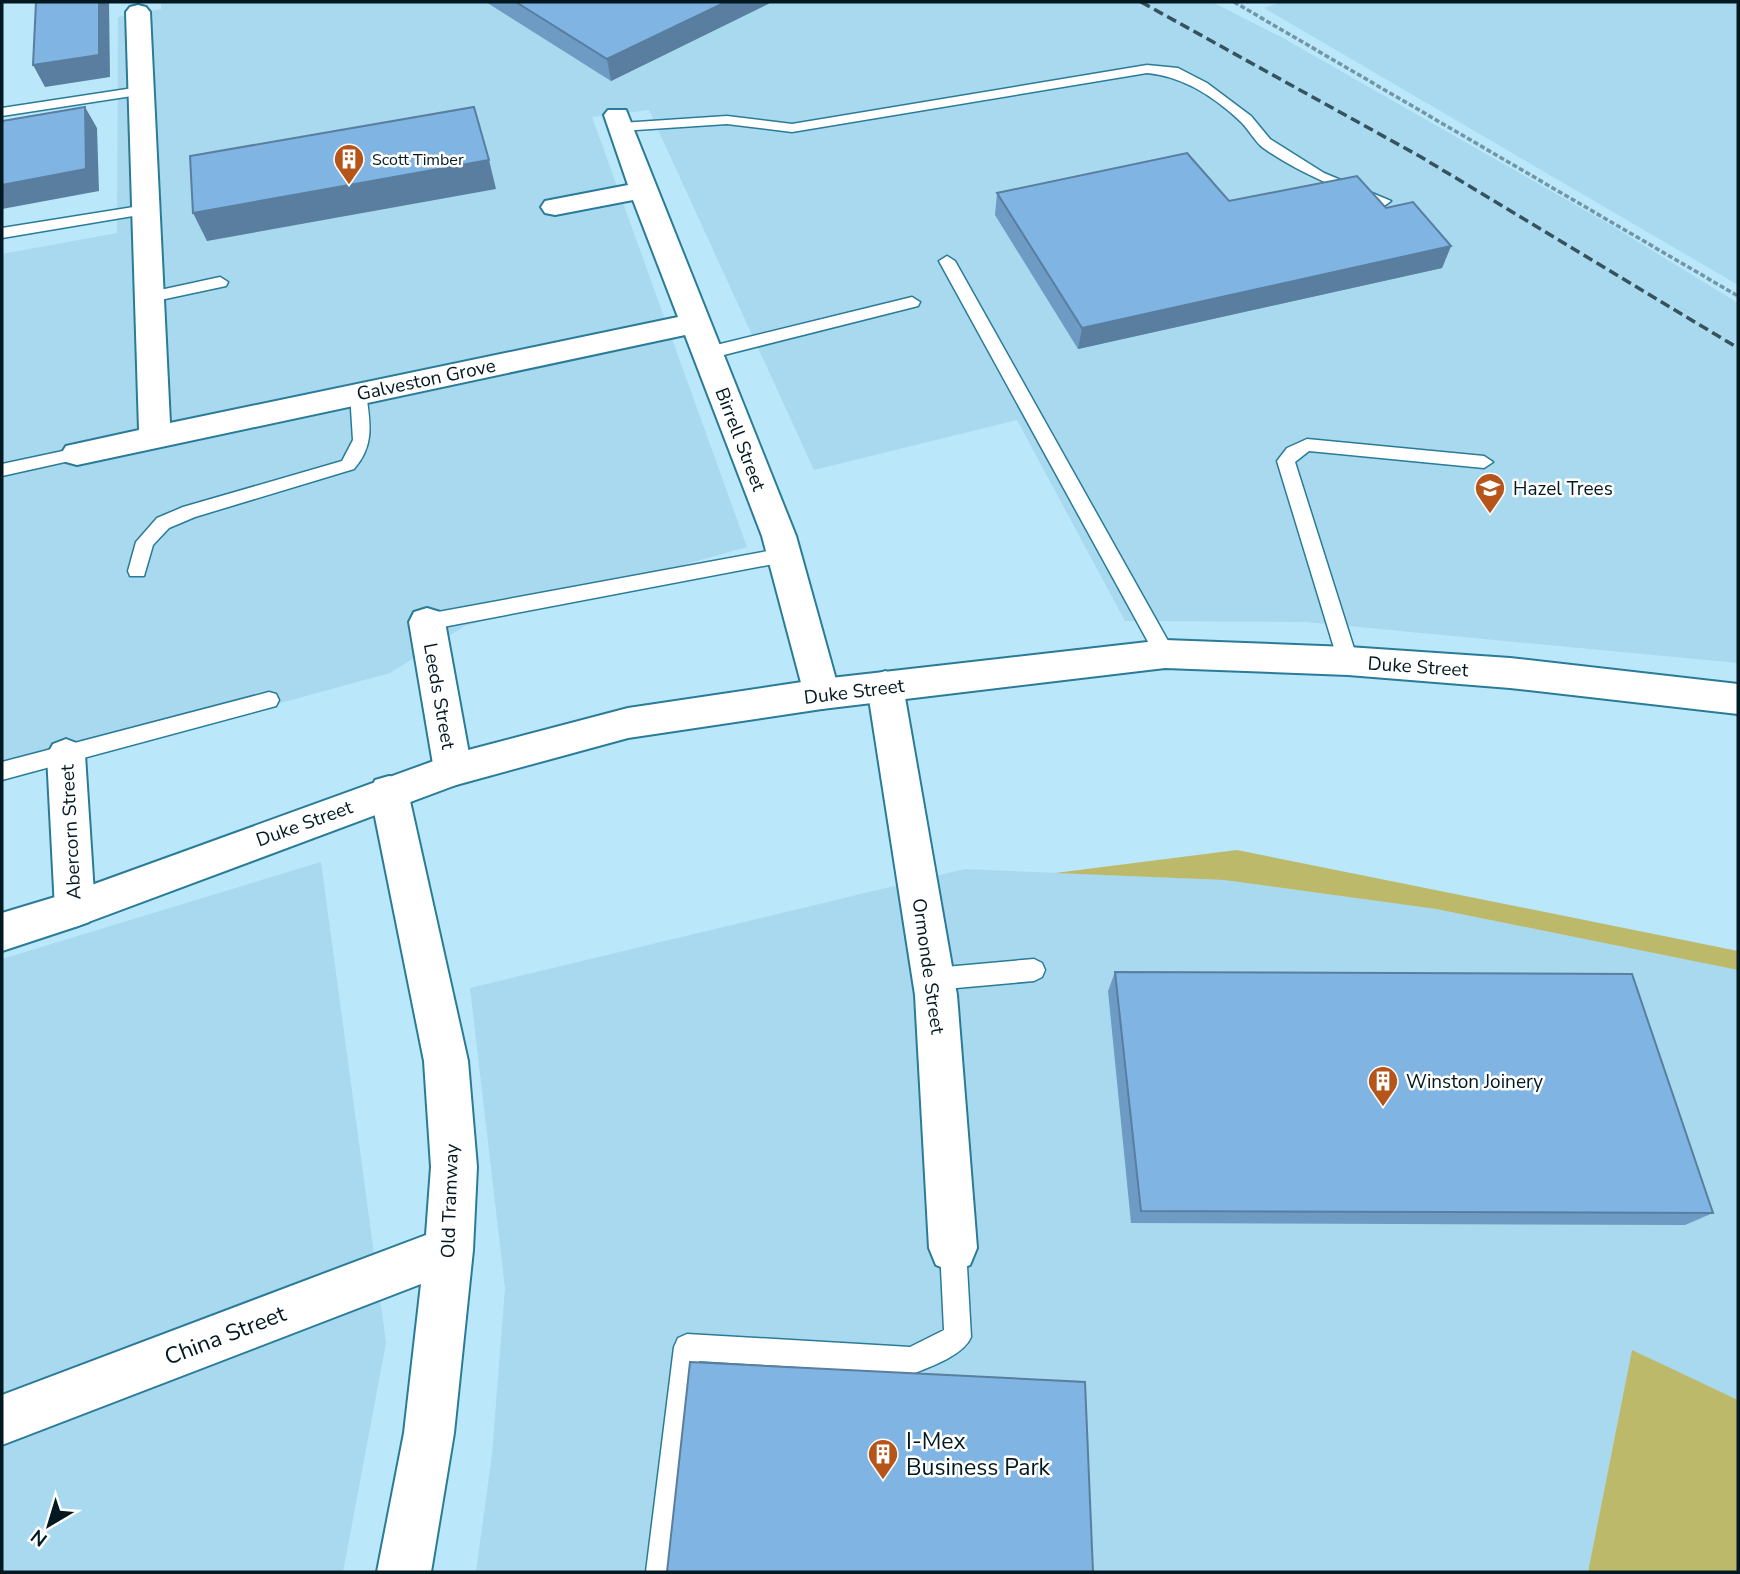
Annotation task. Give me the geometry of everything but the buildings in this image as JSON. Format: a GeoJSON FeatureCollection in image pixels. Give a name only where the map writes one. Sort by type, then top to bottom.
{"type":"FeatureCollection","features":[{"type":"Feature","properties":{"kind":"street"},"geometry":{"type":"LineString","coordinates":[[138,7],[155,435]]}},
{"type":"Feature","properties":{"kind":"street","name":"Birrell Street"},"geometry":{"type":"LineString","coordinates":[[619,121],[784,555],[822,694]]}},
{"type":"Feature","properties":{"kind":"street"},"geometry":{"type":"LineString","coordinates":[[555,207],[643,190]]}},
{"type":"Feature","properties":{"kind":"street","name":"Galveston Grove"},"geometry":{"type":"LineString","coordinates":[[77,454],[155,435],[697,323]]}},
{"type":"Feature","properties":{"kind":"street","name":"Leeds Street"},"geometry":{"type":"LineString","coordinates":[[427,622],[453,770]]}},
{"type":"Feature","properties":{"kind":"street","name":"Duke Street"},"geometry":{"type":"LineString","coordinates":[[2,932],[75,909],[453,770],[628,723],[822,694],[1165,654],[1348,661],[1510,673],[1738,699]]}},
{"type":"Feature","properties":{"kind":"street","name":"Ormonde Street"},"geometry":{"type":"LineString","coordinates":[[885,686],[934,979],[953,1248]]}},
{"type":"Feature","properties":{"kind":"street","name":"Abercorn Street"},"geometry":{"type":"LineString","coordinates":[[66,755],[75,909]]}},
{"type":"Feature","properties":{"kind":"street","name":"Old Tramway"},"geometry":{"type":"LineString","coordinates":[[389,792],[446,1061],[454,1167],[449,1250],[429,1433],[404,1572]]}},
{"type":"Feature","properties":{"kind":"street","name":"China Street"},"geometry":{"type":"LineString","coordinates":[[2,1420],[449,1250]]}},
{"type":"Feature","properties":{"kind":"lane"},"geometry":{"type":"LineString","coordinates":[[619,121],[727,120],[792,128],[1146,69],[1172,71],[1202,86],[1246,120],[1265,142],[1319,176],[1384,201]]}},
{"type":"Feature","properties":{"kind":"lane"},"geometry":{"type":"LineString","coordinates":[[2,112],[140,91]]}},
{"type":"Feature","properties":{"kind":"lane"},"geometry":{"type":"LineString","coordinates":[[2,233],[146,210]]}},
{"type":"Feature","properties":{"kind":"lane"},"geometry":{"type":"LineString","coordinates":[[947,261],[1165,654]]}},
{"type":"Feature","properties":{"kind":"lane"},"geometry":{"type":"LineString","coordinates":[[151,297],[220,282]]}},
{"type":"Feature","properties":{"kind":"lane"},"geometry":{"type":"LineString","coordinates":[[708,353],[912,302]]}},
{"type":"Feature","properties":{"kind":"lane"},"geometry":{"type":"LineString","coordinates":[[137,571],[145,542],[163,523],[189,512],[348,465],[360,453],[362,439],[358,393]]}},
{"type":"Feature","properties":{"kind":"lane"},"geometry":{"type":"LineString","coordinates":[[1348,661],[1286,461],[1307,445],[1484,463]]}},
{"type":"Feature","properties":{"kind":"lane"},"geometry":{"type":"LineString","coordinates":[[2,470],[77,454]]}},
{"type":"Feature","properties":{"kind":"lane"},"geometry":{"type":"LineString","coordinates":[[427,622],[784,555]]}},
{"type":"Feature","properties":{"kind":"lane"},"geometry":{"type":"LineString","coordinates":[[2,771],[269,700]]}},
{"type":"Feature","properties":{"kind":"lane"},"geometry":{"type":"LineString","coordinates":[[934,979],[1034,970]]}},
{"type":"Feature","properties":{"kind":"lane"},"geometry":{"type":"LineString","coordinates":[[660,1572],[687,1347],[912,1361],[958,1337],[953,1248]]}},
{"type":"Feature","properties":{"kind":"path"},"geometry":{"type":"LineString","coordinates":[[1234,2],[1738,296]]}},
{"type":"Feature","properties":{"kind":"shaded area"},"geometry":{"type":"Polygon","coordinates":[[[161,2],[1212,2],[1283,38],[1609,224],[1738,303],[1738,663],[1306,622],[1125,621],[1017,420],[814,470],[649,110],[592,117],[747,547],[465,626],[390,673],[2,779],[2,254],[117,233],[118,17],[161,9],[161,2]]]}},
{"type":"Feature","properties":{"kind":"shaded area"},"geometry":{"type":"Polygon","coordinates":[[[1282,2],[1738,2],[1738,285],[1264,8],[1282,2]]]}},
{"type":"Feature","properties":{"kind":"shaded area"},"geometry":{"type":"Polygon","coordinates":[[[1237,850],[1738,951],[1738,970],[1436,909],[1224,880],[1055,873],[1237,850]]]}},
{"type":"Feature","properties":{"kind":"shaded area"},"geometry":{"type":"Polygon","coordinates":[[[321,862],[386,1343],[343,1572],[2,1572],[2,959],[321,862]]]}},
{"type":"Feature","properties":{"kind":"shaded area"},"geometry":{"type":"Polygon","coordinates":[[[965,869],[1224,880],[1436,909],[1738,970],[1738,1400],[1632,1351],[1588,1572],[476,1572],[492,1455],[505,1288],[470,988],[965,869]]]}},
{"type":"Feature","properties":{"kind":"shaded area"},"geometry":{"type":"Polygon","coordinates":[[[1632,1350],[1738,1400],[1738,1572],[1588,1572],[1632,1350]]]}},
{"type":"Feature","properties":{"kind":"railway"},"geometry":{"type":"LineString","coordinates":[[1141,2],[1421,157],[1738,348]]}},
{"type":"Feature","properties":{"kind":"place","name":"Scott Timber"},"geometry":{"type":"Point","coordinates":[349,186]}},
{"type":"Feature","properties":{"kind":"place","name":"Hazel Trees"},"geometry":{"type":"Point","coordinates":[1490,515]}},
{"type":"Feature","properties":{"kind":"place","name":"Winston Joinery"},"geometry":{"type":"Point","coordinates":[1383,1108]}},
{"type":"Feature","properties":{"kind":"place","name":"I-Mex Business Park"},"geometry":{"type":"Point","coordinates":[883,1481]}}]}
